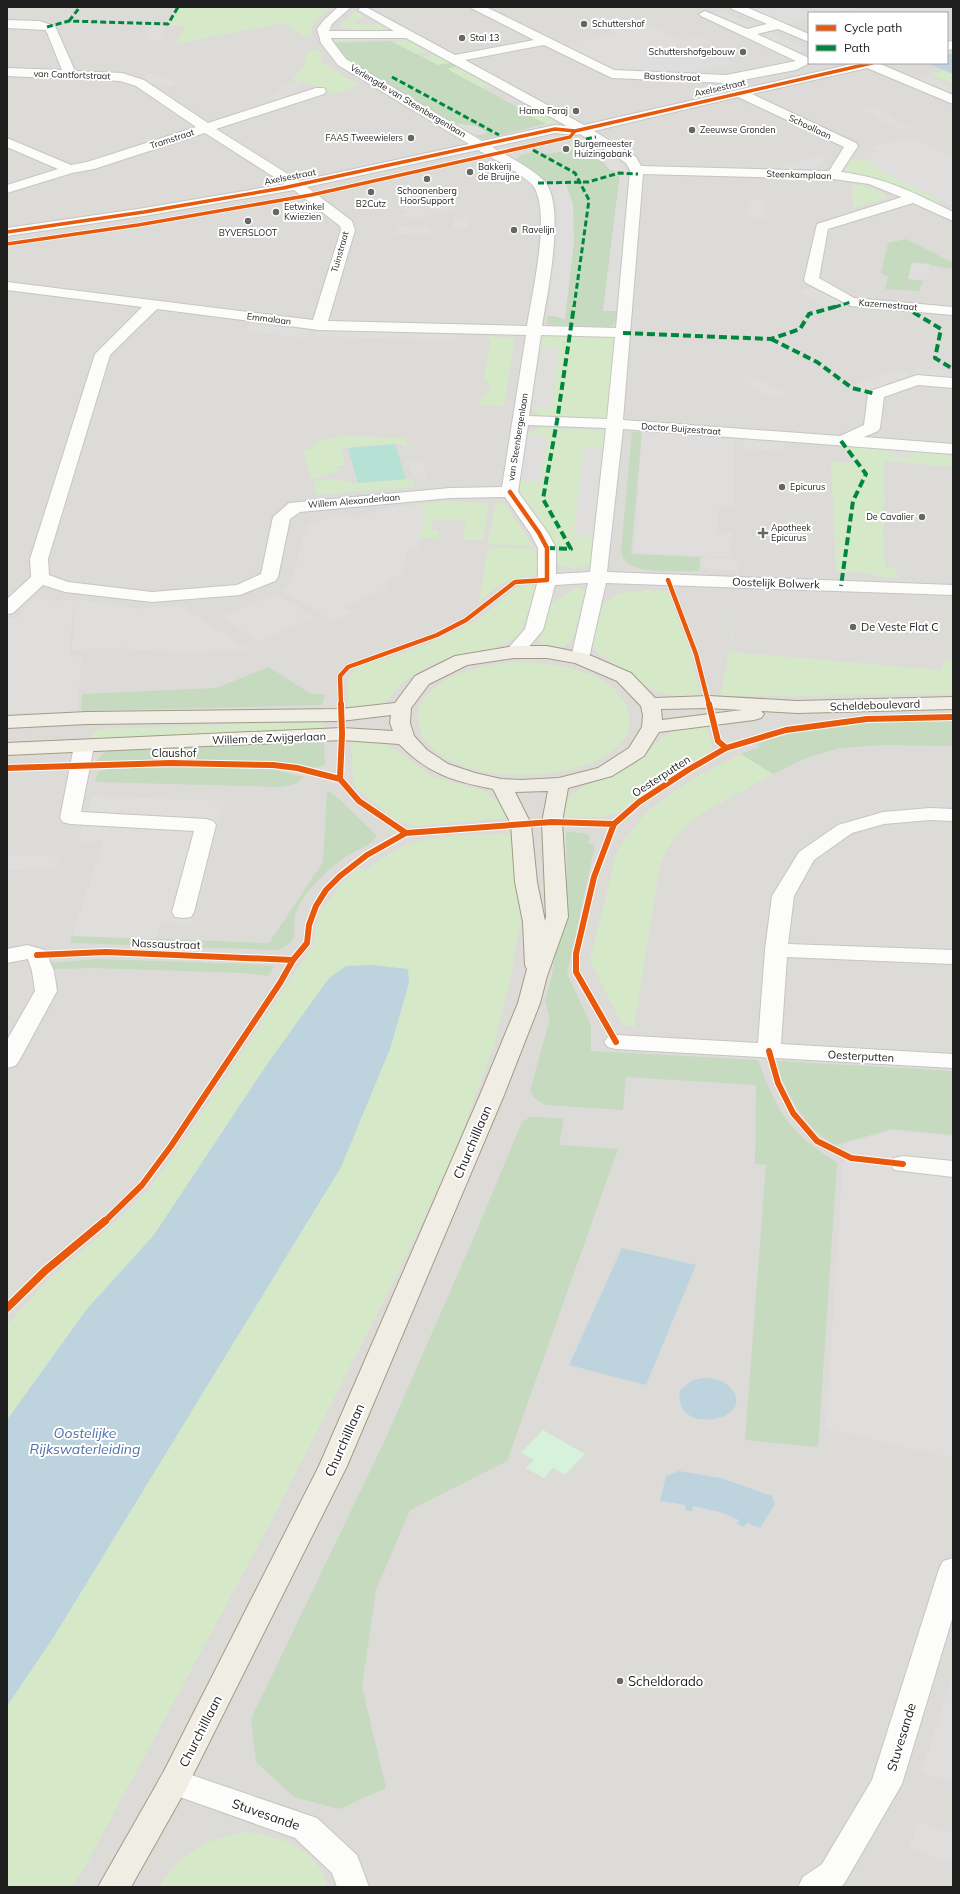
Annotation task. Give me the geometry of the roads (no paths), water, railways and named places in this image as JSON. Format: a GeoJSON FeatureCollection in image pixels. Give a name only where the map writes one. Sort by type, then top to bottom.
{"type":"FeatureCollection","features":[{"type":"Feature","properties":{"kind":"main road"},"geometry":{"type":"LineString","coordinates":[[514,652],[547,652],[580,658],[624,677],[650,704],[653,715],[652,727],[637,752],[605,772],[559,784],[521,786],[501,785],[469,778],[441,768],[420,754],[406,738],[400,723],[401,708],[422,680],[462,660],[514,652]]}},
{"type":"Feature","properties":{"kind":"main road","name":"Scheldeboulevard"},"geometry":{"type":"LineString","coordinates":[[650,704],[709,702],[797,707],[953,703]]}},
{"type":"Feature","properties":{"kind":"main road","name":"Scheldeboulevard"},"geometry":{"type":"LineString","coordinates":[[652,727],[714,720],[797,707]]}},
{"type":"Feature","properties":{"kind":"main road","name":"Willem de Zwijgerlaan"},"geometry":{"type":"LineString","coordinates":[[7,722],[87,718],[341,714],[401,708]]}},
{"type":"Feature","properties":{"kind":"main road"},"geometry":{"type":"LineString","coordinates":[[84,746],[87,718]]}},
{"type":"Feature","properties":{"kind":"main road","name":"Willem de Zwijgerlaan"},"geometry":{"type":"LineString","coordinates":[[7,749],[342,734],[406,738]]}},
{"type":"Feature","properties":{"kind":"main road","name":"Churchilllaan"},"geometry":{"type":"LineString","coordinates":[[114,1887],[174,1782],[333,1466],[492,1095],[529,1003],[536,976],[557,917],[552,822],[559,784]]}},
{"type":"Feature","properties":{"kind":"main road","name":"Churchilllaan"},"geometry":{"type":"LineString","coordinates":[[501,785],[521,824],[526,882],[534,922],[536,976]]}},
{"type":"Feature","properties":{"kind":"street"},"geometry":{"type":"LineString","coordinates":[[345,7],[325,25],[323,29],[324,34],[391,34],[412,37]]}},
{"type":"Feature","properties":{"kind":"street","name":"Bastionstraat"},"geometry":{"type":"LineString","coordinates":[[477,7],[612,74],[726,78],[752,75],[796,66],[805,62],[746,33]]}},
{"type":"Feature","properties":{"kind":"street"},"geometry":{"type":"LineString","coordinates":[[736,7],[808,38]]}},
{"type":"Feature","properties":{"kind":"street"},"geometry":{"type":"LineString","coordinates":[[364,10],[623,154],[631,160],[637,170],[615,424],[598,577],[580,658]]}},
{"type":"Feature","properties":{"kind":"street"},"geometry":{"type":"LineString","coordinates":[[705,14],[746,33],[779,25]]}},
{"type":"Feature","properties":{"kind":"street"},"geometry":{"type":"LineString","coordinates":[[7,24],[40,25],[51,28],[70,74]]}},
{"type":"Feature","properties":{"kind":"street","name":"Verlengde van Steenbergenlaan"},"geometry":{"type":"LineString","coordinates":[[324,34],[327,43],[342,62],[482,146]]}},
{"type":"Feature","properties":{"kind":"street"},"geometry":{"type":"LineString","coordinates":[[453,59],[545,41]]}},
{"type":"Feature","properties":{"kind":"street","name":"Axelsestraat"},"geometry":{"type":"LineString","coordinates":[[7,232],[136,213],[298,186],[555,129],[578,130],[865,64]]}},
{"type":"Feature","properties":{"kind":"street"},"geometry":{"type":"LineString","coordinates":[[871,64],[953,100]]}},
{"type":"Feature","properties":{"kind":"street","name":"van Cantfortstraat"},"geometry":{"type":"LineString","coordinates":[[7,72],[122,77],[140,83],[206,128],[298,186]]}},
{"type":"Feature","properties":{"kind":"street","name":"Tramstraat"},"geometry":{"type":"LineString","coordinates":[[7,189],[70,169],[89,166],[320,91],[303,86]]}},
{"type":"Feature","properties":{"kind":"street","name":"Schoollaan"},"geometry":{"type":"LineString","coordinates":[[739,93],[851,146],[833,175]]}},
{"type":"Feature","properties":{"kind":"street","name":"Axelsestraat"},"geometry":{"type":"LineString","coordinates":[[7,244],[138,225],[311,195],[570,137],[578,130]]}},
{"type":"Feature","properties":{"kind":"street"},"geometry":{"type":"LineString","coordinates":[[7,142],[70,169]]}},
{"type":"Feature","properties":{"kind":"street"},"geometry":{"type":"LineString","coordinates":[[482,146],[496,154]]}},
{"type":"Feature","properties":{"kind":"street","name":"van Steenbergenlaan"},"geometry":{"type":"LineString","coordinates":[[496,154],[540,184],[546,201],[548,236],[510,492],[539,533],[547,548],[547,580],[534,630],[514,652]]}},
{"type":"Feature","properties":{"kind":"street","name":"Steenkamplaan"},"geometry":{"type":"LineString","coordinates":[[637,170],[833,175],[875,182],[914,198],[953,217]]}},
{"type":"Feature","properties":{"kind":"street","name":"Axelsestraat"},"geometry":{"type":"LineString","coordinates":[[298,186],[311,195]]}},
{"type":"Feature","properties":{"kind":"street","name":"Tuinstraat"},"geometry":{"type":"LineString","coordinates":[[311,195],[347,224],[348,230],[319,325]]}},
{"type":"Feature","properties":{"kind":"street","name":"Kazernestraat"},"geometry":{"type":"LineString","coordinates":[[914,198],[822,227],[811,280],[851,302],[953,311]]}},
{"type":"Feature","properties":{"kind":"street","name":"Emmalaan"},"geometry":{"type":"LineString","coordinates":[[7,286],[319,325],[534,331]]}},
{"type":"Feature","properties":{"kind":"street"},"geometry":{"type":"LineString","coordinates":[[7,609],[40,578],[39,559],[103,354],[153,305]]}},
{"type":"Feature","properties":{"kind":"street"},"geometry":{"type":"LineString","coordinates":[[534,331],[623,333]]}},
{"type":"Feature","properties":{"kind":"street","name":"Doctor Buijzestraat"},"geometry":{"type":"LineString","coordinates":[[841,441],[872,428],[876,394],[917,380],[953,383]]}},
{"type":"Feature","properties":{"kind":"street","name":"Doctor Buijzestraat"},"geometry":{"type":"LineString","coordinates":[[521,420],[615,424],[953,449]]}},
{"type":"Feature","properties":{"kind":"street","name":"Willem Alexanderlaan"},"geometry":{"type":"LineString","coordinates":[[40,578],[65,587],[152,597],[240,590],[269,577],[282,518],[295,507],[450,493],[510,492]]}},
{"type":"Feature","properties":{"kind":"street"},"geometry":{"type":"LineString","coordinates":[[547,580],[598,577]]}},
{"type":"Feature","properties":{"kind":"street","name":"Oostelijk Bolwerk"},"geometry":{"type":"LineString","coordinates":[[598,577],[953,590]]}},
{"type":"Feature","properties":{"kind":"street"},"geometry":{"type":"LineString","coordinates":[[84,746],[70,818],[206,825],[183,912]]}},
{"type":"Feature","properties":{"kind":"street"},"geometry":{"type":"LineString","coordinates":[[769,1051],[776,950],[783,896],[806,856],[845,829],[883,818],[930,814],[953,815]]}},
{"type":"Feature","properties":{"kind":"street"},"geometry":{"type":"LineString","coordinates":[[776,950],[953,957]]}},
{"type":"Feature","properties":{"kind":"street"},"geometry":{"type":"LineString","coordinates":[[7,956],[27,952],[37,955],[43,971],[46,991],[7,1061]]}},
{"type":"Feature","properties":{"kind":"street","name":"Oesterputten"},"geometry":{"type":"LineString","coordinates":[[616,1042],[953,1061]]}},
{"type":"Feature","properties":{"kind":"street"},"geometry":{"type":"LineString","coordinates":[[903,1164],[953,1169]]}},
{"type":"Feature","properties":{"kind":"street","name":"Stuvesande"},"geometry":{"type":"LineString","coordinates":[[814,1887],[833,1874],[886,1784],[953,1569]]}},
{"type":"Feature","properties":{"kind":"street","name":"Stuvesande"},"geometry":{"type":"LineString","coordinates":[[174,1782],[306,1828],[346,1864],[353,1887]]}},
{"type":"Feature","properties":{"kind":"water"},"geometry":{"type":"Polygon","coordinates":[[[953,53],[953,74],[929,64],[948,64],[948,55],[953,53]]]}},
{"type":"Feature","properties":{"kind":"water","name":"Oostelijke Rijkswaterleiding"},"geometry":{"type":"Polygon","coordinates":[[[372,965],[408,969],[409,983],[390,1049],[341,1167],[53,1638],[7,1706],[7,1420],[87,1309],[154,1235],[268,1063],[329,978],[346,966],[372,965]]]}},
{"type":"Feature","properties":{"kind":"water"},"geometry":{"type":"Polygon","coordinates":[[[622,1248],[696,1265],[646,1385],[569,1365],[622,1248]]]}},
{"type":"Feature","properties":{"kind":"water"},"geometry":{"type":"Polygon","coordinates":[[[703,1378],[720,1380],[730,1387],[736,1401],[732,1410],[723,1416],[711,1419],[699,1419],[688,1414],[681,1405],[680,1390],[693,1380],[703,1378]]]}},
{"type":"Feature","properties":{"kind":"water"},"geometry":{"type":"Polygon","coordinates":[[[679,1471],[721,1478],[772,1496],[775,1504],[760,1528],[747,1523],[744,1527],[737,1524],[739,1520],[720,1512],[693,1506],[692,1511],[685,1510],[686,1505],[660,1501],[666,1476],[679,1471]]]}},
{"type":"Feature","properties":{"kind":"place","name":"Schuttershof"},"geometry":{"type":"Point","coordinates":[584,24]}},
{"type":"Feature","properties":{"kind":"place","name":"Stal 13"},"geometry":{"type":"Point","coordinates":[462,38]}},
{"type":"Feature","properties":{"kind":"place","name":"Schuttershofgebouw"},"geometry":{"type":"Point","coordinates":[743,52]}},
{"type":"Feature","properties":{"kind":"place","name":"Hama Faraj"},"geometry":{"type":"Point","coordinates":[576,111]}},
{"type":"Feature","properties":{"kind":"place","name":"Zeeuwse Gronden"},"geometry":{"type":"Point","coordinates":[692,130]}},
{"type":"Feature","properties":{"kind":"place","name":"FAAS Tweewielers"},"geometry":{"type":"Point","coordinates":[411,138]}},
{"type":"Feature","properties":{"kind":"place","name":"Burgemeester Huizingabank"},"geometry":{"type":"Point","coordinates":[566,149]}},
{"type":"Feature","properties":{"kind":"place","name":"Bakkerij de Bruijne"},"geometry":{"type":"Point","coordinates":[470,172]}},
{"type":"Feature","properties":{"kind":"place","name":"Schoonenberg HoorSupport"},"geometry":{"type":"Point","coordinates":[427,179]}},
{"type":"Feature","properties":{"kind":"place","name":"B2Cutz"},"geometry":{"type":"Point","coordinates":[371,192]}},
{"type":"Feature","properties":{"kind":"place","name":"Eetwinkel Kwiezien"},"geometry":{"type":"Point","coordinates":[276,212]}},
{"type":"Feature","properties":{"kind":"place","name":"BYVERSLOOT"},"geometry":{"type":"Point","coordinates":[248,221]}},
{"type":"Feature","properties":{"kind":"place","name":"Ravelijn"},"geometry":{"type":"Point","coordinates":[514,230]}},
{"type":"Feature","properties":{"kind":"place","name":"Epicurus"},"geometry":{"type":"Point","coordinates":[782,487]}},
{"type":"Feature","properties":{"kind":"place","name":"De Cavalier"},"geometry":{"type":"Point","coordinates":[922,517]}},
{"type":"Feature","properties":{"kind":"place","name":"Apotheek Epicurus"},"geometry":{"type":"Point","coordinates":[763,533]}},
{"type":"Feature","properties":{"kind":"place","name":"De Veste Flat C"},"geometry":{"type":"Point","coordinates":[853,627]}},
{"type":"Feature","properties":{"kind":"place","name":"Scheldorado"},"geometry":{"type":"Point","coordinates":[620,1681]}}]}
